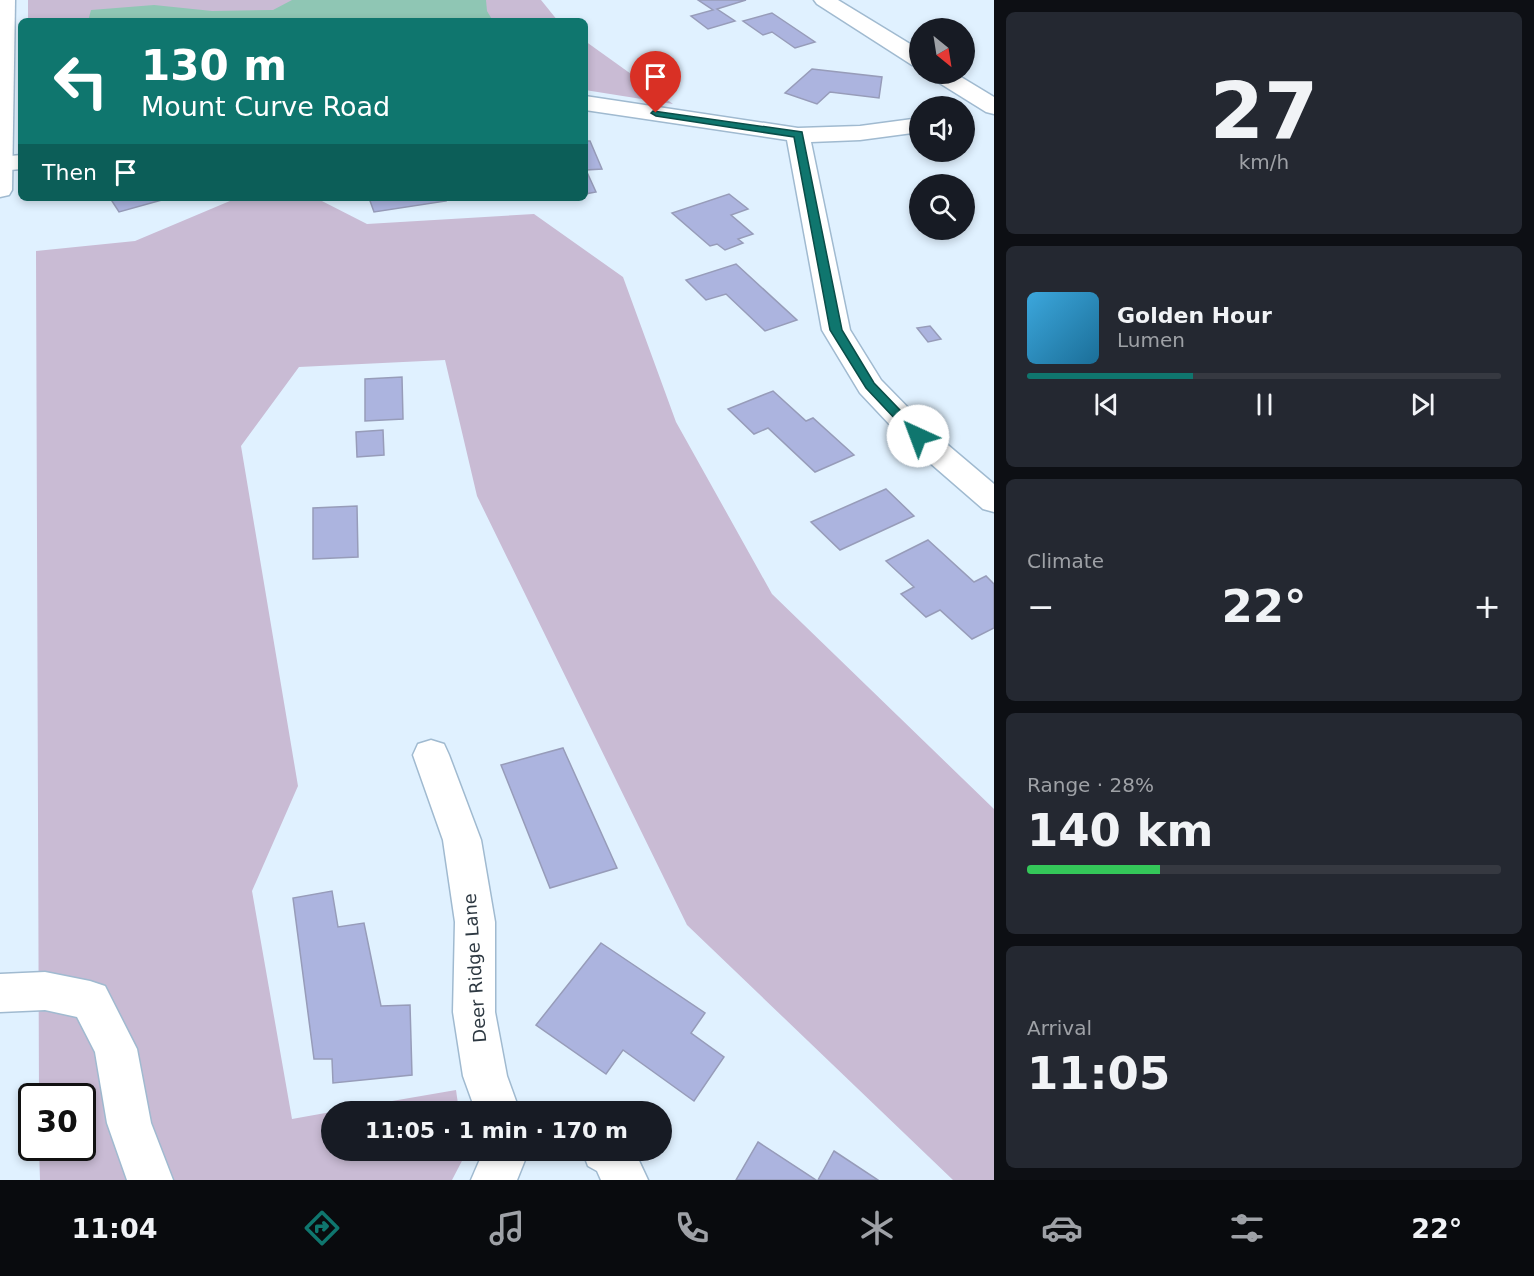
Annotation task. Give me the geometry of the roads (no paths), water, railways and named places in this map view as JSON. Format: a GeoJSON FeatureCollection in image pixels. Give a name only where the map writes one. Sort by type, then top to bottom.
{"type":"FeatureCollection","features":[{"type":"Feature","properties":{"kind":"street"},"geometry":{"type":"LineString","coordinates":[[0,190],[11,163],[5,0]]}},
{"type":"Feature","properties":{"kind":"street"},"geometry":{"type":"LineString","coordinates":[[824,0],[909,53]]}},
{"type":"Feature","properties":{"kind":"street"},"geometry":{"type":"LineString","coordinates":[[956,84],[994,109]]}},
{"type":"Feature","properties":{"kind":"street"},"geometry":{"type":"LineString","coordinates":[[588,103],[798,135],[860,133],[909,126]]}},
{"type":"Feature","properties":{"kind":"street"},"geometry":{"type":"LineString","coordinates":[[975,114],[994,109]]}},
{"type":"Feature","properties":{"kind":"street"},"geometry":{"type":"LineString","coordinates":[[798,135],[836,330],[870,386],[918,436],[994,501]]}},
{"type":"Feature","properties":{"kind":"street","name":"Deer Ridge Lane"},"geometry":{"type":"LineString","coordinates":[[431,755],[462,840],[475,922],[474,1012],[485,1076],[494,1101]]}},
{"type":"Feature","properties":{"kind":"street"},"geometry":{"type":"LineString","coordinates":[[0,993],[45,991],[90,1000],[116,1049],[129,1123],[150,1180]]}},
{"type":"Feature","properties":{"kind":"street"},"geometry":{"type":"LineString","coordinates":[[494,1180],[502,1161]]}},
{"type":"Feature","properties":{"kind":"street"},"geometry":{"type":"LineString","coordinates":[[616,1161],[625,1180]]}}]}
